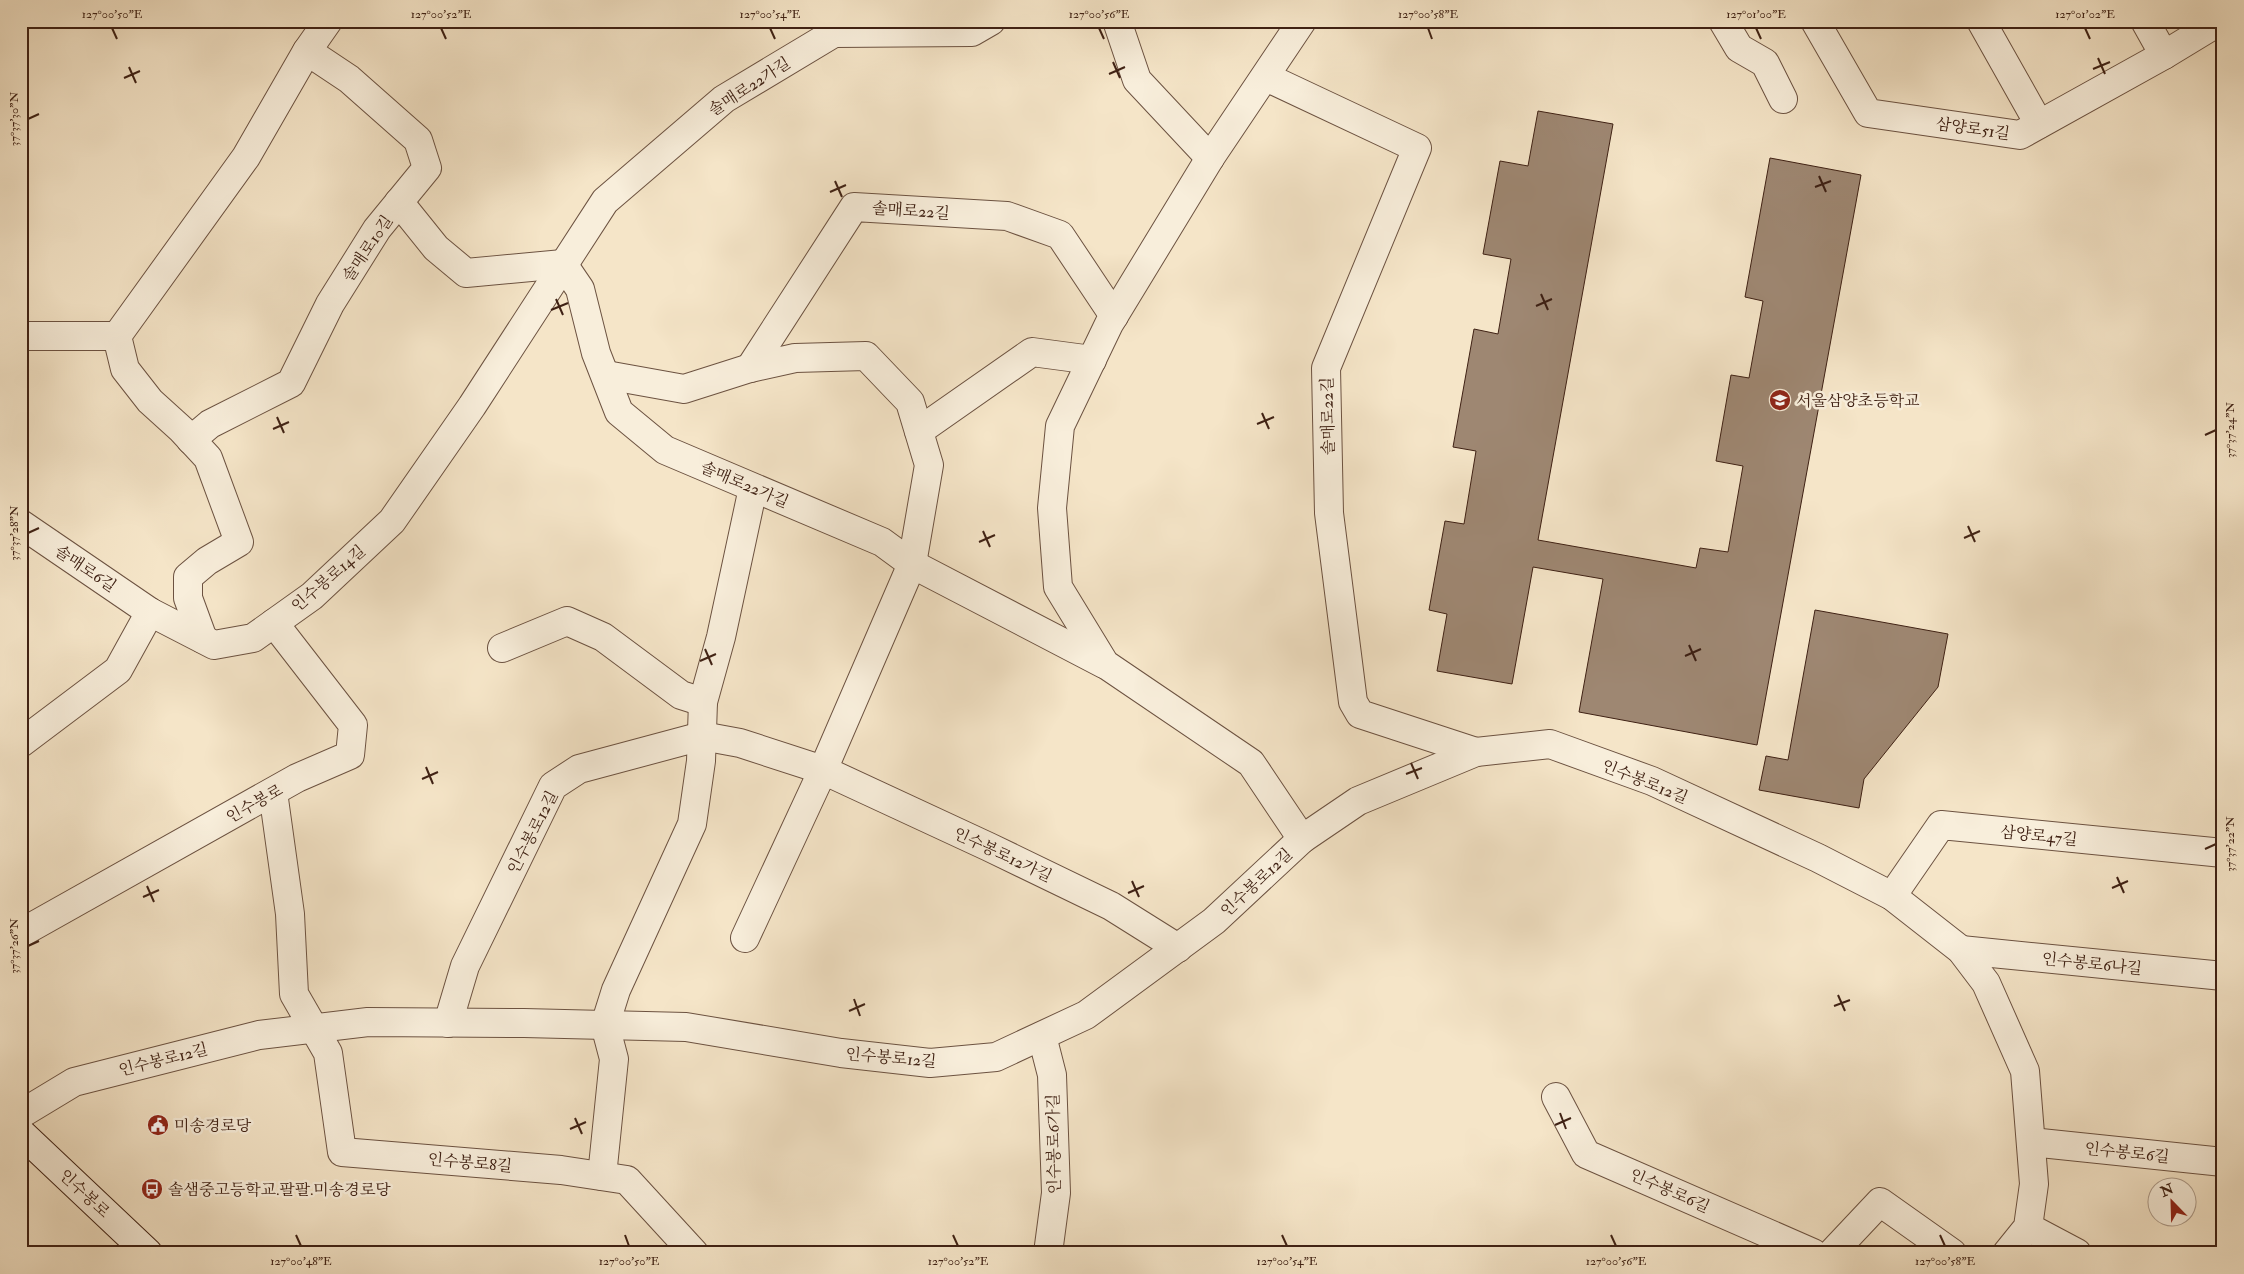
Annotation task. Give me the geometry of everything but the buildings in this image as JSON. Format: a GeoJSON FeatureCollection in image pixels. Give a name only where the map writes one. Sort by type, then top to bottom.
{"type":"FeatureCollection","features":[{"type":"Feature","properties":{"kind":"street"},"geometry":{"type":"LineString","coordinates":[[203,639],[188,598],[188,578],[207,561],[239,542],[208,458],[150,401],[125,369],[117,336],[246,157],[307,51],[328,21]]}},
{"type":"Feature","properties":{"kind":"street","name":"솔매로22가길"},"geometry":{"type":"LineString","coordinates":[[991,21],[972,32],[834,33],[724,99],[605,202],[564,264],[580,289],[596,352],[619,412],[666,450],[882,542],[912,564],[1105,664]]}},
{"type":"Feature","properties":{"kind":"street"},"geometry":{"type":"LineString","coordinates":[[1117,21],[1137,80],[1210,158]]}},
{"type":"Feature","properties":{"kind":"street"},"geometry":{"type":"LineString","coordinates":[[1302,21],[1210,158],[1114,316],[1060,426],[1052,508],[1058,587],[1105,664],[1251,763],[1302,839]]}},
{"type":"Feature","properties":{"kind":"street"},"geometry":{"type":"LineString","coordinates":[[1723,21],[1739,48],[1764,63],[1783,99]]}},
{"type":"Feature","properties":{"kind":"street","name":"삼양로51길"},"geometry":{"type":"LineString","coordinates":[[1815,21],[1868,113],[2020,135],[2164,55],[2220,21]]}},
{"type":"Feature","properties":{"kind":"street"},"geometry":{"type":"LineString","coordinates":[[1981,21],[2039,124]]}},
{"type":"Feature","properties":{"kind":"street"},"geometry":{"type":"LineString","coordinates":[[2145,21],[2164,55]]}},
{"type":"Feature","properties":{"kind":"street","name":"솔매로10길"},"geometry":{"type":"LineString","coordinates":[[191,440],[210,424],[292,383],[330,304],[377,229],[427,168],[418,140],[349,79],[307,51]]}},
{"type":"Feature","properties":{"kind":"street","name":"솔매로22길"},"geometry":{"type":"LineString","coordinates":[[1266,76],[1418,148],[1326,368],[1329,513],[1353,702],[1360,714],[1476,752]]}},
{"type":"Feature","properties":{"kind":"street"},"geometry":{"type":"LineString","coordinates":[[399,202],[436,248],[466,273],[564,264]]}},
{"type":"Feature","properties":{"kind":"street","name":"솔매로22길"},"geometry":{"type":"LineString","coordinates":[[750,368],[854,207],[1007,216],[1060,235],[1114,316]]}},
{"type":"Feature","properties":{"kind":"street","name":"인수봉로14길"},"geometry":{"type":"LineString","coordinates":[[150,612],[214,644],[254,638],[312,596],[392,521],[472,406],[564,264]]}},
{"type":"Feature","properties":{"kind":"street"},"geometry":{"type":"LineString","coordinates":[[21,336],[117,336]]}},
{"type":"Feature","properties":{"kind":"street"},"geometry":{"type":"LineString","coordinates":[[918,431],[1032,352],[1092,360]]}},
{"type":"Feature","properties":{"kind":"street"},"geometry":{"type":"LineString","coordinates":[[606,376],[684,389],[750,368],[795,358],[866,356],[910,402],[930,465],[912,564],[823,770],[745,938]]}},
{"type":"Feature","properties":{"kind":"street"},"geometry":{"type":"LineString","coordinates":[[602,1176],[614,1059],[606,1025],[616,990],[692,824],[701,761],[703,702],[721,637],[754,488]]}},
{"type":"Feature","properties":{"kind":"street","name":"솔매로6길"},"geometry":{"type":"LineString","coordinates":[[21,524],[150,612]]}},
{"type":"Feature","properties":{"kind":"street"},"geometry":{"type":"LineString","coordinates":[[21,743],[118,670],[150,612]]}},
{"type":"Feature","properties":{"kind":"street"},"geometry":{"type":"LineString","coordinates":[[502,648],[567,621],[603,637],[681,695],[703,702]]}},
{"type":"Feature","properties":{"kind":"street","name":"인수봉로"},"geometry":{"type":"LineString","coordinates":[[21,933],[298,778],[350,755],[353,725],[274,623]]}},
{"type":"Feature","properties":{"kind":"street","name":"인수봉로12길"},"geometry":{"type":"LineString","coordinates":[[448,1023],[465,966],[553,786],[579,769],[702,736]]}},
{"type":"Feature","properties":{"kind":"street","name":"인수봉로12가길"},"geometry":{"type":"LineString","coordinates":[[702,736],[740,743],[823,770],[1111,906],[1178,948]]}},
{"type":"Feature","properties":{"kind":"street","name":"인수봉로12길"},"geometry":{"type":"LineString","coordinates":[[21,1114],[74,1082],[258,1035],[368,1022],[686,1027],[841,1053],[930,1063],[996,1057],[1086,1015],[1214,921],[1302,839],[1358,801],[1476,752],[1550,744],[1652,781],[1818,858],[1892,896]]}},
{"type":"Feature","properties":{"kind":"street"},"geometry":{"type":"LineString","coordinates":[[273,792],[290,914],[294,994],[313,1029]]}},
{"type":"Feature","properties":{"kind":"street","name":"삼양로47길"},"geometry":{"type":"LineString","coordinates":[[1892,896],[1941,825],[2223,853]]}},
{"type":"Feature","properties":{"kind":"street"},"geometry":{"type":"LineString","coordinates":[[1892,896],[1961,950],[1986,983],[2025,1071],[2034,1184],[2028,1227],[2007,1253]]}},
{"type":"Feature","properties":{"kind":"street","name":"인수봉로6나길"},"geometry":{"type":"LineString","coordinates":[[1961,950],[2223,976]]}},
{"type":"Feature","properties":{"kind":"street","name":"인수봉로8길"},"geometry":{"type":"LineString","coordinates":[[313,1029],[328,1053],[342,1152],[561,1170],[627,1180],[694,1253]]}},
{"type":"Feature","properties":{"kind":"street","name":"인수봉로6가길"},"geometry":{"type":"LineString","coordinates":[[1042,1036],[1053,1085],[1056,1193],[1048,1253]]}},
{"type":"Feature","properties":{"kind":"street","name":"인수봉로6길"},"geometry":{"type":"LineString","coordinates":[[1556,1097],[1586,1154],[1813,1253]]}},
{"type":"Feature","properties":{"kind":"street","name":"인수봉로"},"geometry":{"type":"LineString","coordinates":[[21,1132],[148,1253]]}},
{"type":"Feature","properties":{"kind":"street","name":"인수봉로6길"},"geometry":{"type":"LineString","coordinates":[[2031,1142],[2223,1162]]}},
{"type":"Feature","properties":{"kind":"street"},"geometry":{"type":"LineString","coordinates":[[1832,1253],[1880,1202],[1952,1253]]}},
{"type":"Feature","properties":{"kind":"street"},"geometry":{"type":"LineString","coordinates":[[2028,1227],[2077,1253]]}},
{"type":"Feature","properties":{"kind":"place","name":"서울삼양초등학교"},"geometry":{"type":"Point","coordinates":[1780,400]}},
{"type":"Feature","properties":{"kind":"place","name":"미송경로당"},"geometry":{"type":"Point","coordinates":[158,1125]}},
{"type":"Feature","properties":{"kind":"place","name":"솔샘중고등학교.팔팔.미송경로당"},"geometry":{"type":"Point","coordinates":[152,1189]}}]}
